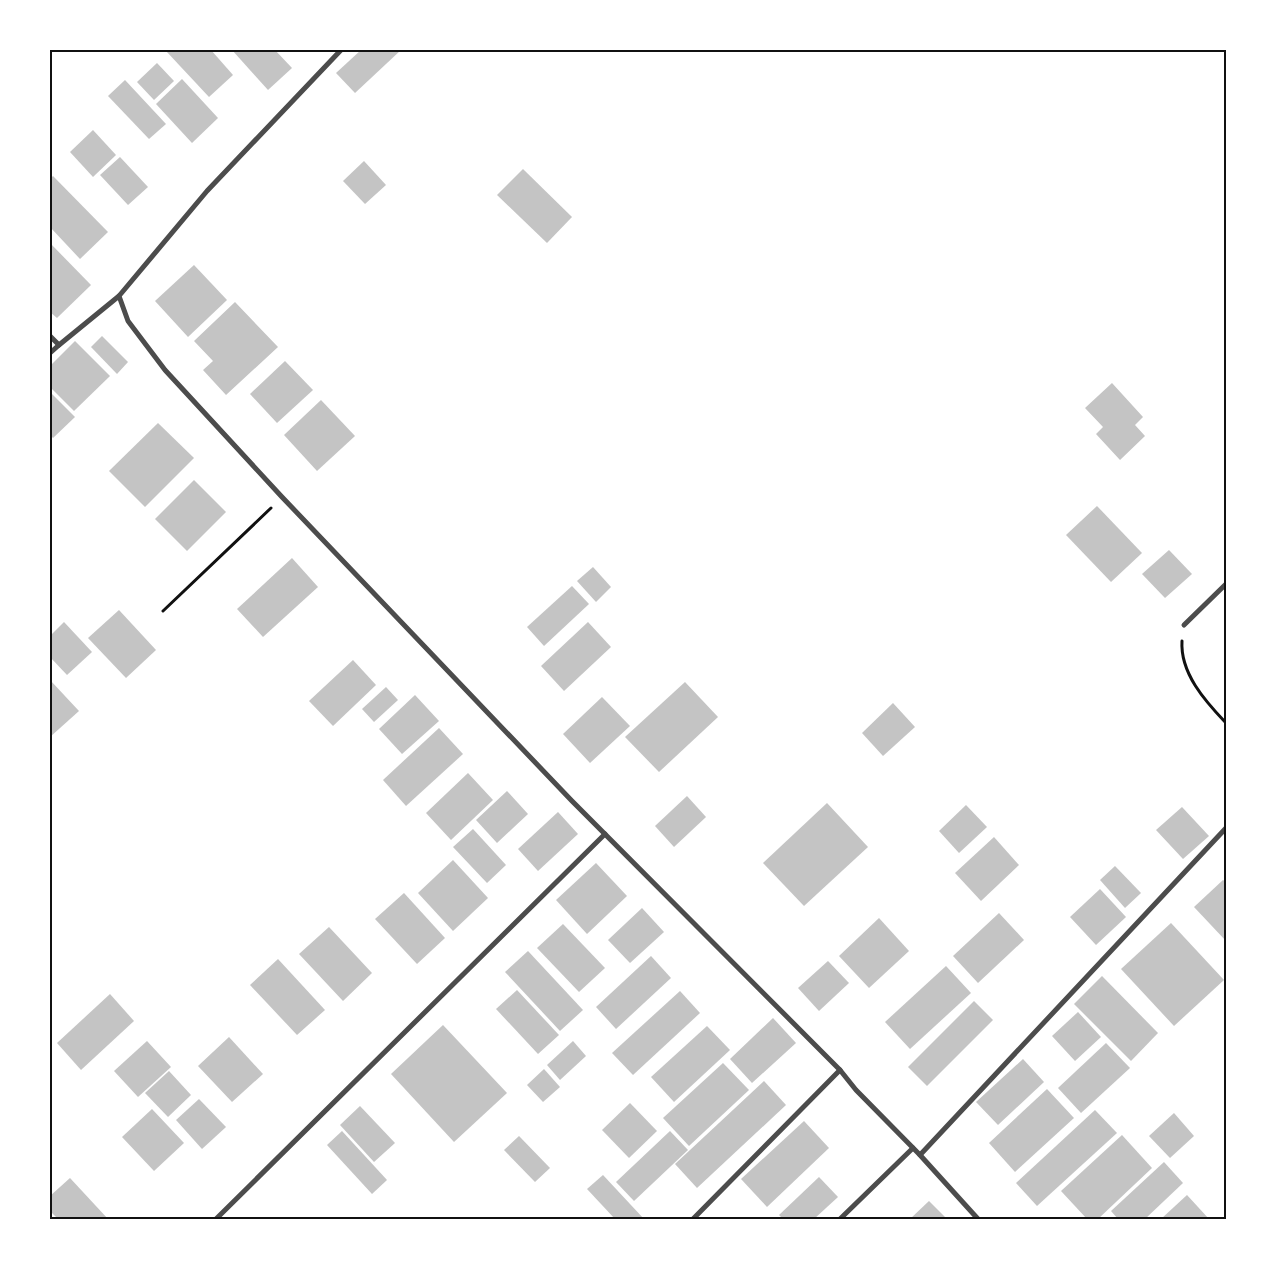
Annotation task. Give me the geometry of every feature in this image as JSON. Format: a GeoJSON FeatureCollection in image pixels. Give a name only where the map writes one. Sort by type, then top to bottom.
{"type":"FeatureCollection","features":[{"type":"Feature","properties":{"kind":"street"},"geometry":{"type":"LineString","coordinates":[[50,354],[119,296],[207,191],[341,50]]}},
{"type":"Feature","properties":{"kind":"street"},"geometry":{"type":"LineString","coordinates":[[119,296],[128,321],[165,370],[282,497],[605,834],[840,1070],[856,1090],[914,1148],[978,1219]]}},
{"type":"Feature","properties":{"kind":"street"},"geometry":{"type":"LineString","coordinates":[[50,336],[59,345]]}},
{"type":"Feature","properties":{"kind":"street"},"geometry":{"type":"LineString","coordinates":[[1184,625],[1226,584]]}},
{"type":"Feature","properties":{"kind":"street"},"geometry":{"type":"LineString","coordinates":[[920,1155],[1226,828]]}},
{"type":"Feature","properties":{"kind":"street"},"geometry":{"type":"LineString","coordinates":[[216,1219],[605,834]]}},
{"type":"Feature","properties":{"kind":"street"},"geometry":{"type":"LineString","coordinates":[[693,1219],[840,1070]]}},
{"type":"Feature","properties":{"kind":"street"},"geometry":{"type":"LineString","coordinates":[[840,1219],[914,1148]]}},
{"type":"Feature","properties":{"kind":"path"},"geometry":{"type":"LineString","coordinates":[[163,611],[282,497]]}},
{"type":"Feature","properties":{"kind":"path"},"geometry":{"type":"LineString","coordinates":[[1184,625],[1182,658],[1186,670],[1212,708],[1226,723]]}},
{"type":"Feature","properties":{"kind":"building"},"geometry":{"type":"Polygon","coordinates":[[[167,50],[211,50],[233,75],[209,97],[167,50]]]}},
{"type":"Feature","properties":{"kind":"building"},"geometry":{"type":"Polygon","coordinates":[[[232,50],[275,50],[292,68],[268,90],[232,50]]]}},
{"type":"Feature","properties":{"kind":"building"},"geometry":{"type":"Polygon","coordinates":[[[361,50],[401,50],[355,93],[336,73],[361,50]]]}},
{"type":"Feature","properties":{"kind":"building"},"geometry":{"type":"Polygon","coordinates":[[[157,63],[174,81],[154,100],[137,82],[157,63]]]}},
{"type":"Feature","properties":{"kind":"building"},"geometry":{"type":"Polygon","coordinates":[[[182,79],[218,118],[192,143],[156,104],[182,79]]]}},
{"type":"Feature","properties":{"kind":"building"},"geometry":{"type":"Polygon","coordinates":[[[125,80],[166,124],[149,139],[108,96],[125,80]]]}},
{"type":"Feature","properties":{"kind":"building"},"geometry":{"type":"Polygon","coordinates":[[[93,130],[116,155],[93,177],[70,152],[93,130]]]}},
{"type":"Feature","properties":{"kind":"building"},"geometry":{"type":"Polygon","coordinates":[[[120,157],[148,187],[128,205],[100,175],[120,157]]]}},
{"type":"Feature","properties":{"kind":"building"},"geometry":{"type":"Polygon","coordinates":[[[364,161],[386,185],[365,204],[343,181],[364,161]]]}},
{"type":"Feature","properties":{"kind":"building"},"geometry":{"type":"Polygon","coordinates":[[[523,169],[572,217],[547,243],[497,195],[523,169]]]}},
{"type":"Feature","properties":{"kind":"building"},"geometry":{"type":"Polygon","coordinates":[[[53,176],[108,232],[80,259],[50,227],[50,179],[53,176]]]}},
{"type":"Feature","properties":{"kind":"building"},"geometry":{"type":"Polygon","coordinates":[[[50,243],[91,285],[57,318],[50,312],[50,243]]]}},
{"type":"Feature","properties":{"kind":"building"},"geometry":{"type":"Polygon","coordinates":[[[194,265],[227,300],[188,337],[155,301],[194,265]]]}},
{"type":"Feature","properties":{"kind":"building"},"geometry":{"type":"Polygon","coordinates":[[[235,302],[278,347],[226,395],[203,370],[213,361],[194,341],[235,302]]]}},
{"type":"Feature","properties":{"kind":"building"},"geometry":{"type":"Polygon","coordinates":[[[102,336],[128,362],[117,374],[91,347],[102,336]]]}},
{"type":"Feature","properties":{"kind":"building"},"geometry":{"type":"Polygon","coordinates":[[[75,341],[110,376],[74,411],[50,387],[50,366],[75,341]]]}},
{"type":"Feature","properties":{"kind":"building"},"geometry":{"type":"Polygon","coordinates":[[[285,361],[313,390],[277,423],[250,394],[285,361]]]}},
{"type":"Feature","properties":{"kind":"building"},"geometry":{"type":"Polygon","coordinates":[[[1112,383],[1143,417],[1135,425],[1145,436],[1120,460],[1096,434],[1103,427],[1085,408],[1112,383]]]}},
{"type":"Feature","properties":{"kind":"building"},"geometry":{"type":"Polygon","coordinates":[[[50,392],[75,417],[53,438],[50,435],[50,392]]]}},
{"type":"Feature","properties":{"kind":"building"},"geometry":{"type":"Polygon","coordinates":[[[321,400],[355,436],[317,471],[284,435],[321,400]]]}},
{"type":"Feature","properties":{"kind":"building"},"geometry":{"type":"Polygon","coordinates":[[[158,423],[194,458],[145,507],[109,471],[158,423]]]}},
{"type":"Feature","properties":{"kind":"building"},"geometry":{"type":"Polygon","coordinates":[[[194,480],[226,512],[187,551],[155,519],[194,480]]]}},
{"type":"Feature","properties":{"kind":"building"},"geometry":{"type":"Polygon","coordinates":[[[1097,506],[1142,553],[1111,582],[1066,535],[1097,506]]]}},
{"type":"Feature","properties":{"kind":"building"},"geometry":{"type":"Polygon","coordinates":[[[1169,550],[1192,574],[1165,598],[1142,574],[1169,550]]]}},
{"type":"Feature","properties":{"kind":"building"},"geometry":{"type":"Polygon","coordinates":[[[292,558],[318,587],[263,637],[237,609],[292,558]]]}},
{"type":"Feature","properties":{"kind":"building"},"geometry":{"type":"Polygon","coordinates":[[[593,567],[611,587],[596,602],[577,581],[593,567]]]}},
{"type":"Feature","properties":{"kind":"building"},"geometry":{"type":"Polygon","coordinates":[[[572,586],[589,604],[544,646],[527,627],[572,586]]]}},
{"type":"Feature","properties":{"kind":"building"},"geometry":{"type":"Polygon","coordinates":[[[119,610],[156,650],[126,678],[88,638],[119,610]]]}},
{"type":"Feature","properties":{"kind":"building"},"geometry":{"type":"Polygon","coordinates":[[[64,622],[92,652],[67,675],[50,657],[50,636],[64,622]]]}},
{"type":"Feature","properties":{"kind":"building"},"geometry":{"type":"Polygon","coordinates":[[[588,622],[611,647],[564,691],[541,666],[588,622]]]}},
{"type":"Feature","properties":{"kind":"building"},"geometry":{"type":"Polygon","coordinates":[[[353,660],[376,685],[333,726],[309,701],[353,660]]]}},
{"type":"Feature","properties":{"kind":"building"},"geometry":{"type":"Polygon","coordinates":[[[50,680],[79,711],[50,737],[50,680]]]}},
{"type":"Feature","properties":{"kind":"building"},"geometry":{"type":"Polygon","coordinates":[[[685,682],[718,717],[659,772],[625,737],[685,682]]]}},
{"type":"Feature","properties":{"kind":"building"},"geometry":{"type":"Polygon","coordinates":[[[386,687],[398,700],[374,722],[362,709],[386,687]]]}},
{"type":"Feature","properties":{"kind":"building"},"geometry":{"type":"Polygon","coordinates":[[[415,695],[439,721],[402,754],[379,729],[415,695]]]}},
{"type":"Feature","properties":{"kind":"building"},"geometry":{"type":"Polygon","coordinates":[[[602,697],[630,726],[590,763],[563,734],[602,697]]]}},
{"type":"Feature","properties":{"kind":"building"},"geometry":{"type":"Polygon","coordinates":[[[893,703],[915,727],[883,756],[862,733],[893,703]]]}},
{"type":"Feature","properties":{"kind":"building"},"geometry":{"type":"Polygon","coordinates":[[[439,728],[463,754],[406,806],[383,780],[439,728]]]}},
{"type":"Feature","properties":{"kind":"building"},"geometry":{"type":"Polygon","coordinates":[[[468,773],[493,800],[451,840],[426,813],[468,773]]]}},
{"type":"Feature","properties":{"kind":"building"},"geometry":{"type":"Polygon","coordinates":[[[507,791],[528,814],[497,843],[476,820],[507,791]]]}},
{"type":"Feature","properties":{"kind":"building"},"geometry":{"type":"Polygon","coordinates":[[[687,796],[706,817],[674,847],[655,826],[687,796]]]}},
{"type":"Feature","properties":{"kind":"building"},"geometry":{"type":"Polygon","coordinates":[[[827,803],[868,847],[804,906],[763,863],[827,803]]]}},
{"type":"Feature","properties":{"kind":"building"},"geometry":{"type":"Polygon","coordinates":[[[966,805],[987,827],[959,853],[939,831],[966,805]]]}},
{"type":"Feature","properties":{"kind":"building"},"geometry":{"type":"Polygon","coordinates":[[[1182,807],[1209,836],[1183,859],[1156,830],[1182,807]]]}},
{"type":"Feature","properties":{"kind":"building"},"geometry":{"type":"Polygon","coordinates":[[[558,812],[578,834],[538,871],[518,849],[558,812]]]}},
{"type":"Feature","properties":{"kind":"building"},"geometry":{"type":"Polygon","coordinates":[[[473,829],[506,865],[487,883],[453,847],[473,829]]]}},
{"type":"Feature","properties":{"kind":"building"},"geometry":{"type":"Polygon","coordinates":[[[994,837],[1019,865],[981,901],[955,873],[994,837]]]}},
{"type":"Feature","properties":{"kind":"building"},"geometry":{"type":"Polygon","coordinates":[[[453,860],[488,898],[453,931],[418,893],[453,860]]]}},
{"type":"Feature","properties":{"kind":"building"},"geometry":{"type":"Polygon","coordinates":[[[596,863],[627,896],[587,934],[556,900],[596,863]]]}},
{"type":"Feature","properties":{"kind":"building"},"geometry":{"type":"Polygon","coordinates":[[[1115,866],[1141,893],[1125,908],[1100,880],[1115,866]]]}},
{"type":"Feature","properties":{"kind":"building"},"geometry":{"type":"Polygon","coordinates":[[[1223,880],[1226,882],[1226,941],[1194,907],[1223,880]]]}},
{"type":"Feature","properties":{"kind":"building"},"geometry":{"type":"Polygon","coordinates":[[[1100,889],[1126,917],[1096,945],[1070,917],[1100,889]]]}},
{"type":"Feature","properties":{"kind":"building"},"geometry":{"type":"Polygon","coordinates":[[[404,893],[445,938],[417,964],[375,919],[404,893]]]}},
{"type":"Feature","properties":{"kind":"building"},"geometry":{"type":"Polygon","coordinates":[[[642,908],[664,932],[630,963],[608,940],[642,908]]]}},
{"type":"Feature","properties":{"kind":"building"},"geometry":{"type":"Polygon","coordinates":[[[999,913],[1024,940],[978,983],[953,956],[999,913]]]}},
{"type":"Feature","properties":{"kind":"building"},"geometry":{"type":"Polygon","coordinates":[[[879,918],[909,951],[869,988],[839,956],[879,918]]]}},
{"type":"Feature","properties":{"kind":"building"},"geometry":{"type":"Polygon","coordinates":[[[1171,923],[1224,980],[1174,1026],[1121,969],[1171,923]]]}},
{"type":"Feature","properties":{"kind":"building"},"geometry":{"type":"Polygon","coordinates":[[[563,924],[605,968],[579,992],[537,948],[563,924]]]}},
{"type":"Feature","properties":{"kind":"building"},"geometry":{"type":"Polygon","coordinates":[[[329,927],[372,973],[343,1001],[299,954],[329,927]]]}},
{"type":"Feature","properties":{"kind":"building"},"geometry":{"type":"Polygon","coordinates":[[[528,951],[583,1010],[560,1031],[505,972],[528,951]]]}},
{"type":"Feature","properties":{"kind":"building"},"geometry":{"type":"Polygon","coordinates":[[[651,956],[671,978],[616,1029],[596,1007],[651,956]]]}},
{"type":"Feature","properties":{"kind":"building"},"geometry":{"type":"Polygon","coordinates":[[[278,959],[325,1010],[297,1035],[250,985],[278,959]]]}},
{"type":"Feature","properties":{"kind":"building"},"geometry":{"type":"Polygon","coordinates":[[[828,961],[849,983],[819,1011],[798,988],[828,961]]]}},
{"type":"Feature","properties":{"kind":"building"},"geometry":{"type":"Polygon","coordinates":[[[946,966],[971,993],[910,1049],[885,1022],[946,966]]]}},
{"type":"Feature","properties":{"kind":"building"},"geometry":{"type":"Polygon","coordinates":[[[1102,976],[1158,1033],[1131,1061],[1074,1004],[1102,976]]]}},
{"type":"Feature","properties":{"kind":"building"},"geometry":{"type":"Polygon","coordinates":[[[517,990],[559,1035],[538,1054],[496,1009],[517,990]]]}},
{"type":"Feature","properties":{"kind":"building"},"geometry":{"type":"Polygon","coordinates":[[[680,991],[700,1013],[633,1075],[612,1053],[680,991]]]}},
{"type":"Feature","properties":{"kind":"building"},"geometry":{"type":"Polygon","coordinates":[[[110,994],[134,1021],[81,1070],[57,1043],[110,994]]]}},
{"type":"Feature","properties":{"kind":"building"},"geometry":{"type":"Polygon","coordinates":[[[974,1001],[993,1020],[927,1086],[908,1067],[974,1001]]]}},
{"type":"Feature","properties":{"kind":"building"},"geometry":{"type":"Polygon","coordinates":[[[1078,1012],[1101,1037],[1075,1061],[1052,1036],[1078,1012]]]}},
{"type":"Feature","properties":{"kind":"building"},"geometry":{"type":"Polygon","coordinates":[[[773,1018],[796,1043],[752,1083],[730,1059],[773,1018]]]}},
{"type":"Feature","properties":{"kind":"building"},"geometry":{"type":"Polygon","coordinates":[[[443,1025],[507,1093],[454,1142],[391,1074],[443,1025]]]}},
{"type":"Feature","properties":{"kind":"building"},"geometry":{"type":"Polygon","coordinates":[[[707,1026],[730,1050],[674,1102],[651,1077],[707,1026]]]}},
{"type":"Feature","properties":{"kind":"building"},"geometry":{"type":"Polygon","coordinates":[[[229,1037],[263,1074],[232,1102],[198,1066],[229,1037]]]}},
{"type":"Feature","properties":{"kind":"building"},"geometry":{"type":"Polygon","coordinates":[[[147,1041],[171,1067],[138,1097],[114,1071],[147,1041]]]}},
{"type":"Feature","properties":{"kind":"building"},"geometry":{"type":"Polygon","coordinates":[[[573,1041],[586,1056],[560,1080],[547,1065],[573,1041]]]}},
{"type":"Feature","properties":{"kind":"building"},"geometry":{"type":"Polygon","coordinates":[[[1106,1043],[1130,1068],[1081,1113],[1058,1088],[1106,1043]]]}},
{"type":"Feature","properties":{"kind":"building"},"geometry":{"type":"Polygon","coordinates":[[[1023,1059],[1044,1082],[998,1125],[976,1102],[1023,1059]]]}},
{"type":"Feature","properties":{"kind":"building"},"geometry":{"type":"Polygon","coordinates":[[[723,1063],[749,1090],[689,1146],[663,1118],[723,1063]]]}},
{"type":"Feature","properties":{"kind":"building"},"geometry":{"type":"Polygon","coordinates":[[[544,1069],[560,1087],[543,1102],[527,1085],[544,1069]]]}},
{"type":"Feature","properties":{"kind":"building"},"geometry":{"type":"Polygon","coordinates":[[[169,1071],[191,1095],[168,1117],[145,1093],[169,1071]]]}},
{"type":"Feature","properties":{"kind":"building"},"geometry":{"type":"Polygon","coordinates":[[[764,1081],[786,1105],[697,1188],[675,1164],[764,1081]]]}},
{"type":"Feature","properties":{"kind":"building"},"geometry":{"type":"Polygon","coordinates":[[[1047,1089],[1074,1118],[1015,1172],[989,1143],[1047,1089]]]}},
{"type":"Feature","properties":{"kind":"building"},"geometry":{"type":"Polygon","coordinates":[[[199,1099],[226,1127],[202,1149],[176,1120],[199,1099]]]}},
{"type":"Feature","properties":{"kind":"building"},"geometry":{"type":"Polygon","coordinates":[[[630,1103],[657,1131],[629,1158],[602,1130],[630,1103]]]}},
{"type":"Feature","properties":{"kind":"building"},"geometry":{"type":"Polygon","coordinates":[[[360,1106],[395,1143],[374,1162],[340,1125],[360,1106]]]}},
{"type":"Feature","properties":{"kind":"building"},"geometry":{"type":"Polygon","coordinates":[[[152,1109],[184,1143],[154,1171],[122,1137],[152,1109]]]}},
{"type":"Feature","properties":{"kind":"building"},"geometry":{"type":"Polygon","coordinates":[[[1095,1110],[1117,1133],[1037,1206],[1016,1183],[1095,1110]]]}},
{"type":"Feature","properties":{"kind":"building"},"geometry":{"type":"Polygon","coordinates":[[[1174,1113],[1194,1136],[1170,1158],[1149,1136],[1174,1113]]]}},
{"type":"Feature","properties":{"kind":"building"},"geometry":{"type":"Polygon","coordinates":[[[804,1121],[829,1148],[767,1207],[741,1179],[804,1121]]]}},
{"type":"Feature","properties":{"kind":"building"},"geometry":{"type":"Polygon","coordinates":[[[342,1131],[387,1180],[372,1194],[327,1145],[342,1131]]]}},
{"type":"Feature","properties":{"kind":"building"},"geometry":{"type":"Polygon","coordinates":[[[670,1131],[688,1150],[634,1201],[616,1182],[670,1131]]]}},
{"type":"Feature","properties":{"kind":"building"},"geometry":{"type":"Polygon","coordinates":[[[1122,1135],[1152,1168],[1098,1219],[1087,1219],[1061,1191],[1122,1135]]]}},
{"type":"Feature","properties":{"kind":"building"},"geometry":{"type":"Polygon","coordinates":[[[519,1136],[550,1168],[535,1182],[504,1150],[519,1136]]]}},
{"type":"Feature","properties":{"kind":"building"},"geometry":{"type":"Polygon","coordinates":[[[1164,1162],[1183,1183],[1145,1219],[1118,1219],[1111,1211],[1164,1162]]]}},
{"type":"Feature","properties":{"kind":"building"},"geometry":{"type":"Polygon","coordinates":[[[603,1175],[644,1219],[615,1219],[587,1189],[603,1175]]]}},
{"type":"Feature","properties":{"kind":"building"},"geometry":{"type":"Polygon","coordinates":[[[819,1177],[838,1197],[814,1219],[783,1219],[779,1215],[819,1177]]]}},
{"type":"Feature","properties":{"kind":"building"},"geometry":{"type":"Polygon","coordinates":[[[70,1178],[108,1219],[58,1219],[50,1211],[50,1196],[70,1178]]]}},
{"type":"Feature","properties":{"kind":"building"},"geometry":{"type":"Polygon","coordinates":[[[1187,1195],[1209,1219],[1161,1219],[1187,1195]]]}},
{"type":"Feature","properties":{"kind":"building"},"geometry":{"type":"Polygon","coordinates":[[[929,1201],[947,1219],[910,1219],[929,1201]]]}}]}
